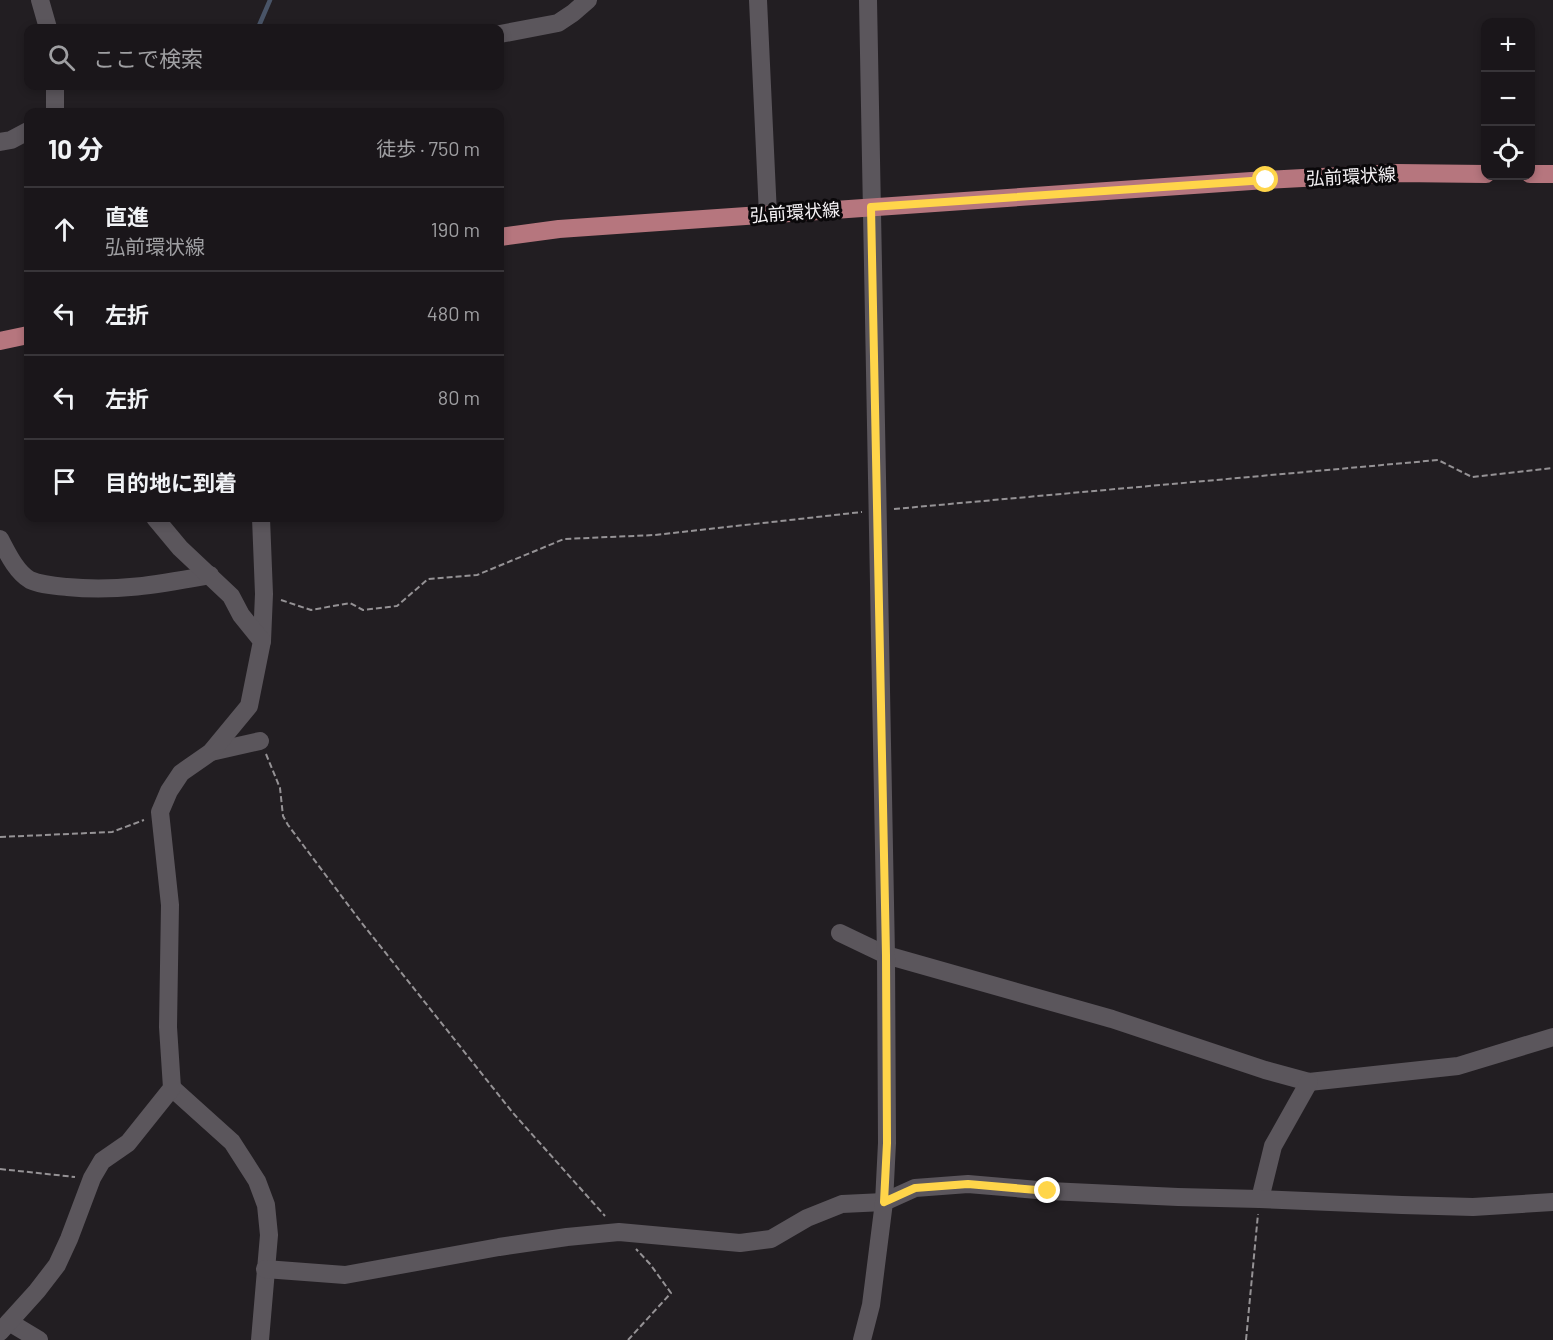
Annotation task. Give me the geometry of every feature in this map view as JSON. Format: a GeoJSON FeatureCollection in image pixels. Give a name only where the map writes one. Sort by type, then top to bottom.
{"type":"FeatureCollection","features":[{"type":"Feature","properties":{"kind":"main road","name":"弘前環状線"},"geometry":{"type":"LineString","coordinates":[[504,236],[559,229],[1266,180],[1397,173],[1481,174]]}},
{"type":"Feature","properties":{"kind":"main road"},"geometry":{"type":"LineString","coordinates":[[1535,174],[1553,174]]}},
{"type":"Feature","properties":{"kind":"main road"},"geometry":{"type":"LineString","coordinates":[[0,341],[24,336]]}},
{"type":"Feature","properties":{"kind":"street"},"geometry":{"type":"LineString","coordinates":[[40,0],[47,24]]}},
{"type":"Feature","properties":{"kind":"street"},"geometry":{"type":"LineString","coordinates":[[504,33],[558,22],[588,0]]}},
{"type":"Feature","properties":{"kind":"street"},"geometry":{"type":"LineString","coordinates":[[758,0],[768,215]]}},
{"type":"Feature","properties":{"kind":"street"},"geometry":{"type":"LineString","coordinates":[[862,1340],[872,1305],[884,1202],[887,1143],[886,955],[868,0]]}},
{"type":"Feature","properties":{"kind":"street"},"geometry":{"type":"LineString","coordinates":[[54,90],[55,108]]}},
{"type":"Feature","properties":{"kind":"street"},"geometry":{"type":"LineString","coordinates":[[0,142],[11,140],[24,132]]}},
{"type":"Feature","properties":{"kind":"street"},"geometry":{"type":"LineString","coordinates":[[158,522],[180,548],[231,596],[241,615],[262,641]]}},
{"type":"Feature","properties":{"kind":"street"},"geometry":{"type":"LineString","coordinates":[[39,1340],[5,1327],[57,1264],[92,1178],[102,1161],[128,1143],[172,1088],[168,1028],[170,905],[160,812],[169,791],[181,773],[211,752],[249,706],[262,641],[264,594],[261,522]]}},
{"type":"Feature","properties":{"kind":"street"},"geometry":{"type":"LineString","coordinates":[[0,539],[9,555],[29,579],[46,585],[91,589],[139,588],[210,576]]}},
{"type":"Feature","properties":{"kind":"street"},"geometry":{"type":"LineString","coordinates":[[231,596],[264,594]]}},
{"type":"Feature","properties":{"kind":"street"},"geometry":{"type":"LineString","coordinates":[[211,752],[260,741]]}},
{"type":"Feature","properties":{"kind":"street"},"geometry":{"type":"LineString","coordinates":[[840,933],[886,955],[1112,1019],[1265,1070],[1310,1082],[1458,1066],[1553,1037]]}},
{"type":"Feature","properties":{"kind":"street"},"geometry":{"type":"LineString","coordinates":[[1260,1199],[1273,1146],[1310,1082]]}},
{"type":"Feature","properties":{"kind":"street"},"geometry":{"type":"LineString","coordinates":[[172,1088],[232,1142],[257,1181],[266,1205],[269,1235],[260,1340]]}},
{"type":"Feature","properties":{"kind":"street"},"geometry":{"type":"LineString","coordinates":[[265,1269],[345,1275],[511,1245],[619,1232],[740,1243],[771,1239],[807,1218],[842,1204],[884,1202],[915,1188],[968,1184],[1143,1196],[1473,1207],[1553,1202]]}},
{"type":"Feature","properties":{"kind":"path"},"geometry":{"type":"LineString","coordinates":[[264,594],[311,610],[350,603],[363,610],[397,606],[428,579],[477,575],[564,539],[656,535],[878,510],[1438,460],[1472,477],[1553,468]]}},
{"type":"Feature","properties":{"kind":"path"},"geometry":{"type":"LineString","coordinates":[[260,741],[280,788],[283,816],[288,825],[361,922],[513,1113],[650,1264],[671,1293],[628,1340]]}},
{"type":"Feature","properties":{"kind":"path"},"geometry":{"type":"LineString","coordinates":[[0,837],[112,832],[160,812]]}},
{"type":"Feature","properties":{"kind":"path"},"geometry":{"type":"LineString","coordinates":[[0,1169],[92,1178]]}},
{"type":"Feature","properties":{"kind":"path"},"geometry":{"type":"LineString","coordinates":[[1246,1340],[1260,1199]]}},
{"type":"Feature","properties":{"kind":"waterway"},"geometry":{"type":"LineString","coordinates":[[260,24],[270,0]]}},
{"type":"Feature","properties":{"kind":"route"},"geometry":{"type":"LineString","coordinates":[[1048,1191],[968,1184],[915,1188],[884,1202],[887,1143],[886,955],[871,207],[1266,180]]}}]}
